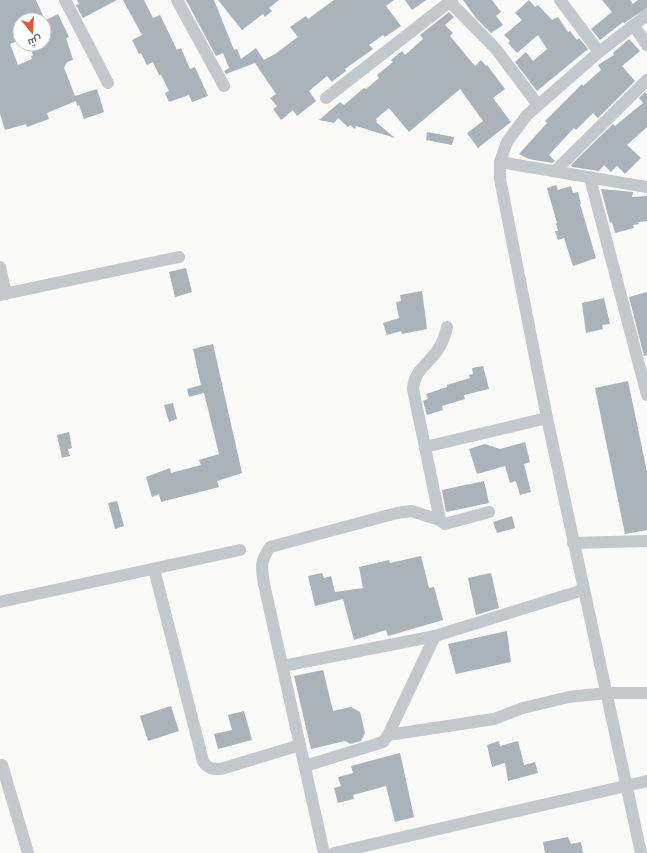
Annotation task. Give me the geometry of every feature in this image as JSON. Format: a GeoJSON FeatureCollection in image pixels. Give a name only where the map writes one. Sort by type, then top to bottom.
{"type":"FeatureCollection","features":[{"type":"Feature","properties":{"kind":"street"},"geometry":{"type":"LineString","coordinates":[[65,0],[108,83]]}},
{"type":"Feature","properties":{"kind":"street"},"geometry":{"type":"LineString","coordinates":[[177,0],[224,86]]}},
{"type":"Feature","properties":{"kind":"street"},"geometry":{"type":"LineString","coordinates":[[560,0],[599,52]]}},
{"type":"Feature","properties":{"kind":"street"},"geometry":{"type":"LineString","coordinates":[[326,98],[451,1],[496,49],[538,105]]}},
{"type":"Feature","properties":{"kind":"street"},"geometry":{"type":"LineString","coordinates":[[641,853],[547,418],[501,184],[500,162],[507,142],[527,115],[599,52],[647,15]]}},
{"type":"Feature","properties":{"kind":"street"},"geometry":{"type":"LineString","coordinates":[[634,26],[647,45]]}},
{"type":"Feature","properties":{"kind":"street"},"geometry":{"type":"LineString","coordinates":[[555,171],[647,80]]}},
{"type":"Feature","properties":{"kind":"street"},"geometry":{"type":"LineString","coordinates":[[500,162],[647,187]]}},
{"type":"Feature","properties":{"kind":"street"},"geometry":{"type":"LineString","coordinates":[[590,178],[647,395]]}},
{"type":"Feature","properties":{"kind":"street"},"geometry":{"type":"LineString","coordinates":[[0,267],[3,294],[179,257]]}},
{"type":"Feature","properties":{"kind":"street"},"geometry":{"type":"LineString","coordinates":[[440,520],[413,389],[417,373],[437,351],[444,337],[446,327]]}},
{"type":"Feature","properties":{"kind":"street"},"geometry":{"type":"LineString","coordinates":[[425,447],[547,418]]}},
{"type":"Feature","properties":{"kind":"street"},"geometry":{"type":"LineString","coordinates":[[324,853],[264,584],[261,565],[263,557],[270,547],[411,511],[440,520],[445,524],[490,512]]}},
{"type":"Feature","properties":{"kind":"street"},"geometry":{"type":"LineString","coordinates":[[573,543],[647,541]]}},
{"type":"Feature","properties":{"kind":"street"},"geometry":{"type":"LineString","coordinates":[[0,602],[240,550]]}},
{"type":"Feature","properties":{"kind":"street"},"geometry":{"type":"LineString","coordinates":[[154,569],[203,761],[207,766],[212,769],[221,769],[300,745]]}},
{"type":"Feature","properties":{"kind":"street"},"geometry":{"type":"LineString","coordinates":[[283,666],[435,636],[583,590]]}},
{"type":"Feature","properties":{"kind":"street"},"geometry":{"type":"LineString","coordinates":[[305,766],[383,742],[388,735],[435,636]]}},
{"type":"Feature","properties":{"kind":"street"},"geometry":{"type":"LineString","coordinates":[[388,735],[486,720],[569,697],[606,693],[647,693]]}},
{"type":"Feature","properties":{"kind":"street"},"geometry":{"type":"LineString","coordinates":[[2,766],[4,786],[28,853]]}},
{"type":"Feature","properties":{"kind":"street"},"geometry":{"type":"LineString","coordinates":[[334,853],[626,784],[647,781]]}},
{"type":"Feature","properties":{"kind":"building"},"geometry":{"type":"Polygon","coordinates":[[[0,0],[36,0],[41,12],[12,12],[12,43],[10,44],[18,65],[32,59],[31,56],[33,55],[32,52],[52,52],[52,17],[58,14],[69,37],[66,38],[73,60],[67,62],[64,68],[75,96],[97,89],[104,112],[84,119],[76,101],[47,113],[49,119],[27,127],[26,124],[5,130],[0,114],[0,0]]]}},
{"type":"Feature","properties":{"kind":"building"},"geometry":{"type":"Polygon","coordinates":[[[77,0],[117,0],[83,18],[76,5],[79,4],[77,0]]]}},
{"type":"Feature","properties":{"kind":"building"},"geometry":{"type":"Polygon","coordinates":[[[123,0],[144,0],[153,18],[160,15],[177,50],[181,48],[190,69],[195,67],[208,96],[192,102],[189,95],[169,102],[165,93],[169,91],[161,75],[159,75],[153,62],[147,65],[141,53],[139,54],[132,40],[142,35],[123,0]]]}},
{"type":"Feature","properties":{"kind":"building"},"geometry":{"type":"Polygon","coordinates":[[[186,0],[214,0],[234,50],[237,49],[241,59],[256,48],[264,60],[275,54],[298,37],[290,27],[306,16],[308,19],[334,0],[394,0],[386,6],[401,26],[385,37],[383,35],[369,45],[373,49],[345,69],[346,71],[332,82],[327,76],[309,91],[316,101],[297,116],[293,110],[281,120],[273,109],[277,106],[270,98],[276,94],[255,63],[226,74],[224,71],[229,68],[223,53],[216,56],[186,0]]]}},
{"type":"Feature","properties":{"kind":"building"},"geometry":{"type":"Polygon","coordinates":[[[218,0],[279,0],[269,8],[272,11],[265,17],[263,14],[242,30],[218,0]]]}},
{"type":"Feature","properties":{"kind":"building"},"geometry":{"type":"Polygon","coordinates":[[[405,0],[426,0],[412,10],[405,0]]]}},
{"type":"Feature","properties":{"kind":"building"},"geometry":{"type":"Polygon","coordinates":[[[463,0],[492,0],[501,12],[496,16],[503,25],[491,33],[476,18],[463,0]]]}},
{"type":"Feature","properties":{"kind":"building"},"geometry":{"type":"Polygon","coordinates":[[[529,0],[535,7],[538,5],[552,20],[558,17],[568,32],[570,31],[577,40],[579,38],[588,49],[537,91],[515,62],[526,52],[533,61],[547,49],[538,35],[517,53],[508,43],[510,41],[504,35],[522,20],[515,13],[529,0]]]}},
{"type":"Feature","properties":{"kind":"building"},"geometry":{"type":"Polygon","coordinates":[[[602,0],[630,0],[633,4],[638,0],[647,0],[647,8],[624,23],[623,22],[600,40],[591,29],[612,12],[602,0]]]}},
{"type":"Feature","properties":{"kind":"building"},"geometry":{"type":"Polygon","coordinates":[[[449,12],[454,17],[445,25],[453,33],[450,36],[475,66],[481,60],[486,66],[487,65],[505,89],[493,98],[511,122],[478,148],[467,133],[483,121],[460,89],[409,132],[389,108],[376,119],[376,122],[395,138],[356,126],[355,129],[350,125],[348,127],[338,118],[334,123],[319,120],[340,102],[344,105],[364,88],[366,89],[379,78],[377,75],[393,62],[391,60],[402,51],[405,55],[423,39],[420,35],[449,12]]]}},
{"type":"Feature","properties":{"kind":"building"},"geometry":{"type":"Polygon","coordinates":[[[629,39],[640,51],[622,66],[635,81],[598,118],[593,113],[576,130],[574,128],[549,155],[555,161],[552,163],[529,159],[519,154],[547,123],[545,121],[582,84],[583,86],[601,70],[598,65],[614,55],[613,53],[629,39]]]}},
{"type":"Feature","properties":{"kind":"building"},"geometry":{"type":"Polygon","coordinates":[[[645,92],[647,94],[647,127],[627,145],[641,158],[625,174],[617,166],[611,172],[604,165],[599,171],[572,167],[571,165],[613,124],[615,126],[643,103],[639,98],[645,92]]]}},
{"type":"Feature","properties":{"kind":"building"},"geometry":{"type":"Polygon","coordinates":[[[427,132],[454,137],[452,145],[426,140],[427,132]]]}},
{"type":"Feature","properties":{"kind":"building"},"geometry":{"type":"Polygon","coordinates":[[[556,185],[558,190],[571,186],[573,193],[578,192],[580,204],[596,258],[573,266],[564,238],[558,240],[555,231],[558,231],[557,223],[547,188],[556,185]]]}},
{"type":"Feature","properties":{"kind":"building"},"geometry":{"type":"Polygon","coordinates":[[[601,189],[633,192],[632,197],[647,196],[647,221],[638,222],[639,224],[633,225],[634,228],[615,233],[612,222],[610,223],[601,189]]]}},
{"type":"Feature","properties":{"kind":"building"},"geometry":{"type":"Polygon","coordinates":[[[186,268],[192,292],[175,297],[169,272],[186,268]]]}},
{"type":"Feature","properties":{"kind":"building"},"geometry":{"type":"Polygon","coordinates":[[[422,291],[427,329],[402,334],[401,331],[387,335],[383,323],[399,318],[396,302],[401,301],[400,295],[422,291]]]}},
{"type":"Feature","properties":{"kind":"building"},"geometry":{"type":"Polygon","coordinates":[[[647,292],[647,355],[644,356],[629,297],[647,292]]]}},
{"type":"Feature","properties":{"kind":"building"},"geometry":{"type":"Polygon","coordinates":[[[604,298],[610,324],[602,325],[603,329],[586,333],[582,303],[604,298]]]}},
{"type":"Feature","properties":{"kind":"building"},"geometry":{"type":"Polygon","coordinates":[[[213,344],[242,473],[217,481],[219,487],[161,502],[159,494],[152,497],[146,477],[170,468],[171,473],[201,465],[199,460],[219,454],[204,393],[189,397],[187,389],[201,385],[193,349],[213,344]]]}},
{"type":"Feature","properties":{"kind":"building"},"geometry":{"type":"Polygon","coordinates":[[[483,366],[489,389],[464,395],[465,399],[442,406],[443,410],[427,415],[423,401],[428,399],[426,394],[447,387],[447,385],[470,378],[469,375],[473,374],[472,368],[483,366]]]}},
{"type":"Feature","properties":{"kind":"building"},"geometry":{"type":"Polygon","coordinates":[[[628,381],[647,472],[647,530],[625,534],[595,388],[628,381]]]}},
{"type":"Feature","properties":{"kind":"building"},"geometry":{"type":"Polygon","coordinates":[[[173,403],[177,419],[169,422],[164,405],[173,403]]]}},
{"type":"Feature","properties":{"kind":"building"},"geometry":{"type":"Polygon","coordinates":[[[69,432],[72,448],[68,449],[70,456],[62,458],[57,435],[69,432]]]}},
{"type":"Feature","properties":{"kind":"building"},"geometry":{"type":"Polygon","coordinates":[[[525,442],[530,462],[524,464],[531,492],[520,495],[516,481],[510,483],[505,466],[477,474],[469,449],[485,444],[500,449],[525,442]]]}},
{"type":"Feature","properties":{"kind":"building"},"geometry":{"type":"Polygon","coordinates":[[[484,481],[489,503],[446,512],[442,490],[484,481]]]}},
{"type":"Feature","properties":{"kind":"building"},"geometry":{"type":"Polygon","coordinates":[[[117,501],[124,526],[115,529],[108,503],[117,501]]]}},
{"type":"Feature","properties":{"kind":"building"},"geometry":{"type":"Polygon","coordinates":[[[512,516],[515,528],[497,533],[493,522],[512,516]]]}},
{"type":"Feature","properties":{"kind":"building"},"geometry":{"type":"Polygon","coordinates":[[[421,556],[429,588],[434,587],[443,620],[388,636],[386,630],[354,640],[343,599],[315,606],[308,576],[322,573],[324,578],[331,576],[335,592],[363,588],[359,567],[389,560],[390,563],[421,556]]]}},
{"type":"Feature","properties":{"kind":"building"},"geometry":{"type":"Polygon","coordinates":[[[491,573],[499,608],[476,615],[468,578],[491,573]]]}},
{"type":"Feature","properties":{"kind":"building"},"geometry":{"type":"Polygon","coordinates":[[[507,631],[511,662],[456,674],[448,644],[507,631]]]}},
{"type":"Feature","properties":{"kind":"building"},"geometry":{"type":"Polygon","coordinates":[[[323,670],[333,711],[351,707],[360,712],[365,733],[361,741],[350,744],[345,741],[311,749],[294,676],[323,670]]]}},
{"type":"Feature","properties":{"kind":"building"},"geometry":{"type":"Polygon","coordinates":[[[171,706],[179,731],[148,741],[140,716],[171,706]]]}},
{"type":"Feature","properties":{"kind":"building"},"geometry":{"type":"Polygon","coordinates":[[[244,711],[252,740],[218,749],[214,734],[232,730],[228,715],[244,711]]]}},
{"type":"Feature","properties":{"kind":"building"},"geometry":{"type":"Polygon","coordinates":[[[499,741],[500,746],[518,741],[524,765],[535,762],[538,773],[508,781],[505,763],[492,767],[487,745],[499,741]]]}},
{"type":"Feature","properties":{"kind":"building"},"geometry":{"type":"Polygon","coordinates":[[[400,753],[414,817],[395,822],[386,786],[353,795],[354,799],[338,803],[334,788],[341,786],[338,777],[353,773],[351,766],[400,753]]]}},
{"type":"Feature","properties":{"kind":"building"},"geometry":{"type":"Polygon","coordinates":[[[568,837],[571,844],[581,842],[583,853],[545,853],[543,842],[568,837]]]}}]}
